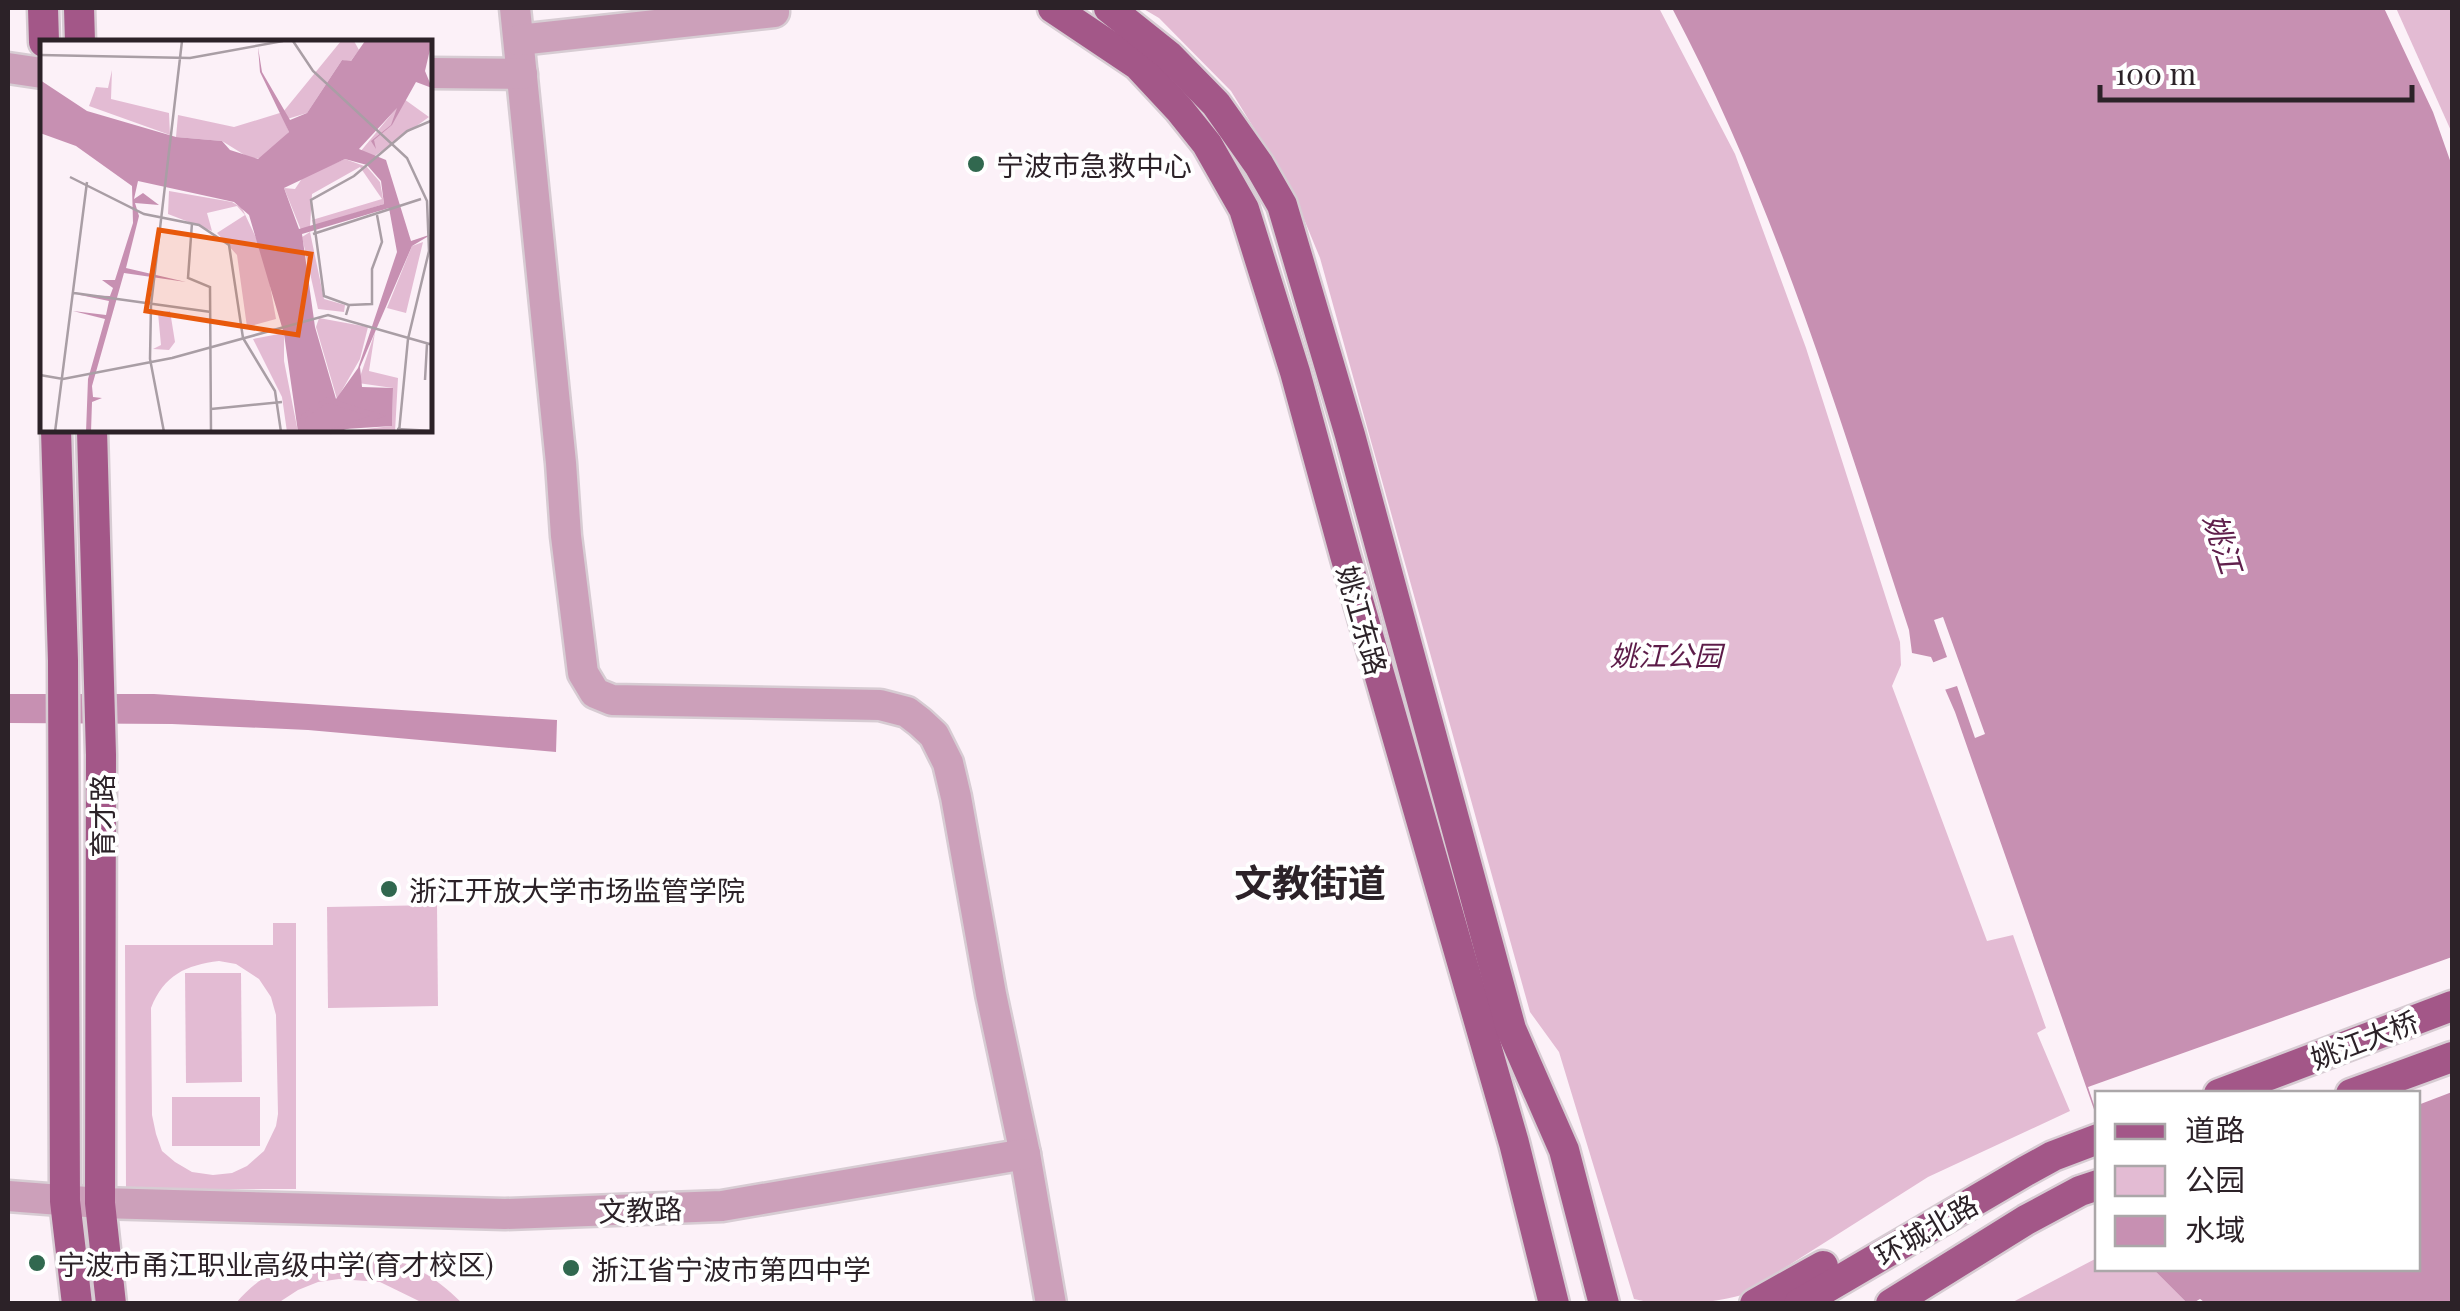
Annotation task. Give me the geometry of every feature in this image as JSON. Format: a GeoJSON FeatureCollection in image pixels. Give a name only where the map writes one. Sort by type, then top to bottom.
{"type":"FeatureCollection","features":[{"type":"Feature","properties":{"kind":"main road"},"geometry":{"type":"LineString","coordinates":[[43,8],[44,40]]}},
{"type":"Feature","properties":{"kind":"main road"},"geometry":{"type":"LineString","coordinates":[[79,8],[80,40]]}},
{"type":"Feature","properties":{"kind":"main road","name":"姚江东路"},"geometry":{"type":"LineString","coordinates":[[1053,8],[1138,65],[1207,144],[1244,209],[1514,1143],[1554,1304]]}},
{"type":"Feature","properties":{"kind":"main road","name":"姚江东路"},"geometry":{"type":"LineString","coordinates":[[1109,8],[1169,56],[1216,104],[1282,204],[1350,435],[1511,1029],[1564,1150],[1604,1304]]}},
{"type":"Feature","properties":{"kind":"main road","name":"育才路"},"geometry":{"type":"LineString","coordinates":[[56,432],[62,661],[65,1201],[76,1304]]}},
{"type":"Feature","properties":{"kind":"main road","name":"育才路"},"geometry":{"type":"LineString","coordinates":[[92,432],[101,755],[100,1203],[110,1304]]}},
{"type":"Feature","properties":{"kind":"main road","name":"姚江大桥"},"geometry":{"type":"LineString","coordinates":[[2227,1091],[2452,1006]]}},
{"type":"Feature","properties":{"kind":"main road","name":"姚江大桥"},"geometry":{"type":"LineString","coordinates":[[2360,1091],[2452,1057]]}},
{"type":"Feature","properties":{"kind":"main road","name":"环城北路"},"geometry":{"type":"LineString","coordinates":[[1798,1304],[2002,1184],[2053,1156],[2095,1140]]}},
{"type":"Feature","properties":{"kind":"main road"},"geometry":{"type":"LineString","coordinates":[[1755,1304],[1954,1195],[2002,1184]]}},
{"type":"Feature","properties":{"kind":"main road","name":"环城北路"},"geometry":{"type":"LineString","coordinates":[[1891,1304],[2026,1220],[2089,1188]]}},
{"type":"Feature","properties":{"kind":"street"},"geometry":{"type":"LineString","coordinates":[[515,8],[583,673],[596,693],[612,700],[880,705],[907,712],[934,735],[948,763],[956,797],[1051,1304]]}},
{"type":"Feature","properties":{"kind":"street"},"geometry":{"type":"LineString","coordinates":[[518,40],[774,12]]}},
{"type":"Feature","properties":{"kind":"street"},"geometry":{"type":"LineString","coordinates":[[8,68],[40,73]]}},
{"type":"Feature","properties":{"kind":"street"},"geometry":{"type":"LineString","coordinates":[[432,74],[522,74]]}},
{"type":"Feature","properties":{"kind":"street","name":"文教路"},"geometry":{"type":"LineString","coordinates":[[100,1203],[505,1214],[722,1206],[1025,1154]]}},
{"type":"Feature","properties":{"kind":"street"},"geometry":{"type":"LineString","coordinates":[[8,1196],[100,1203]]}},
{"type":"Feature","properties":{"kind":"green space","name":"姚江公园"},"geometry":{"type":"Polygon","coordinates":[[[1142,8],[1659,8],[1735,154],[1806,348],[1900,642],[1901,665],[1892,686],[1987,941],[2013,935],[2046,1028],[2037,1033],[2070,1111],[1928,1177],[1742,1295],[1688,1304],[1634,1299],[1559,1052],[1530,1012],[1320,258],[1292,190],[1231,91],[1159,18],[1142,8]]]}},
{"type":"Feature","properties":{"kind":"green space"},"geometry":{"type":"Polygon","coordinates":[[[2396,8],[2452,8],[2452,133],[2396,8]]]}},
{"type":"Feature","properties":{"kind":"green space"},"geometry":{"type":"Polygon","coordinates":[[[437,905],[438,1006],[328,1008],[327,907],[437,905]]]}},
{"type":"Feature","properties":{"kind":"green space"},"geometry":{"type":"Polygon","coordinates":[[[273,923],[296,923],[296,1189],[126,1189],[125,945],[273,945],[273,923]],[[219,961],[186,969],[162,987],[151,1008],[152,1115],[156,1134],[162,1151],[192,1172],[232,1173],[247,1166],[264,1151],[276,1126],[276,1015],[271,997],[259,979],[236,964],[219,961]]]}},
{"type":"Feature","properties":{"kind":"green space"},"geometry":{"type":"Polygon","coordinates":[[[185,973],[241,973],[242,1082],[186,1083],[185,973]]]}},
{"type":"Feature","properties":{"kind":"green space"},"geometry":{"type":"Polygon","coordinates":[[[172,1097],[260,1097],[260,1146],[172,1146],[172,1097]]]}},
{"type":"Feature","properties":{"kind":"green space"},"geometry":{"type":"Polygon","coordinates":[[[353,1253],[385,1257],[413,1267],[462,1303],[423,1303],[380,1282],[339,1279],[318,1282],[278,1303],[236,1303],[261,1280],[288,1264],[353,1253]]]}},
{"type":"Feature","properties":{"kind":"green space"},"geometry":{"type":"Polygon","coordinates":[[[2095,1259],[2095,1271],[2155,1271],[2187,1303],[2009,1304],[2095,1259]]]}},
{"type":"Feature","properties":{"kind":"water","name":"姚江"},"geometry":{"type":"Polygon","coordinates":[[[1672,8],[2384,8],[2433,112],[2452,166],[2452,1303],[2207,1304],[2200,1299],[2187,1303],[2155,1271],[2420,1271],[2420,1091],[2095,1091],[2095,1112],[1955,712],[1931,657],[1912,653],[1909,630],[1804,314],[1709,82],[1672,8]]]}},
{"type":"Feature","properties":{"kind":"water"},"geometry":{"type":"Polygon","coordinates":[[[8,694],[154,694],[557,720],[556,752],[308,730],[8,723],[8,694]]]}},
{"type":"Feature","properties":{"kind":"pier"},"geometry":{"type":"Polygon","coordinates":[[[1943,617],[1985,734],[1975,738],[1957,686],[1941,691],[1929,664],[1947,657],[1934,620],[1943,617]]]}},
{"type":"Feature","properties":{"kind":"pier"},"geometry":{"type":"Polygon","coordinates":[[[2452,957],[2452,1092],[2420,1104],[2420,1091],[2095,1091],[2095,1108],[2088,1087],[2452,957]]]}},
{"type":"Feature","properties":{"kind":"place","name":"宁波市急救中心"},"geometry":{"type":"Point","coordinates":[976,164]}},
{"type":"Feature","properties":{"kind":"place","name":"浙江开放大学市场监管学院"},"geometry":{"type":"Point","coordinates":[389,889]}},
{"type":"Feature","properties":{"kind":"place","name":"宁波市甬江职业高级中学(育才校区)"},"geometry":{"type":"Point","coordinates":[37,1263]}},
{"type":"Feature","properties":{"kind":"place","name":"浙江省宁波市第四中学"},"geometry":{"type":"Point","coordinates":[571,1268]}},
{"type":"Feature","properties":{"kind":"district","name":"文教街道"},"geometry":{"type":"Point","coordinates":[1310,881]}}]}
